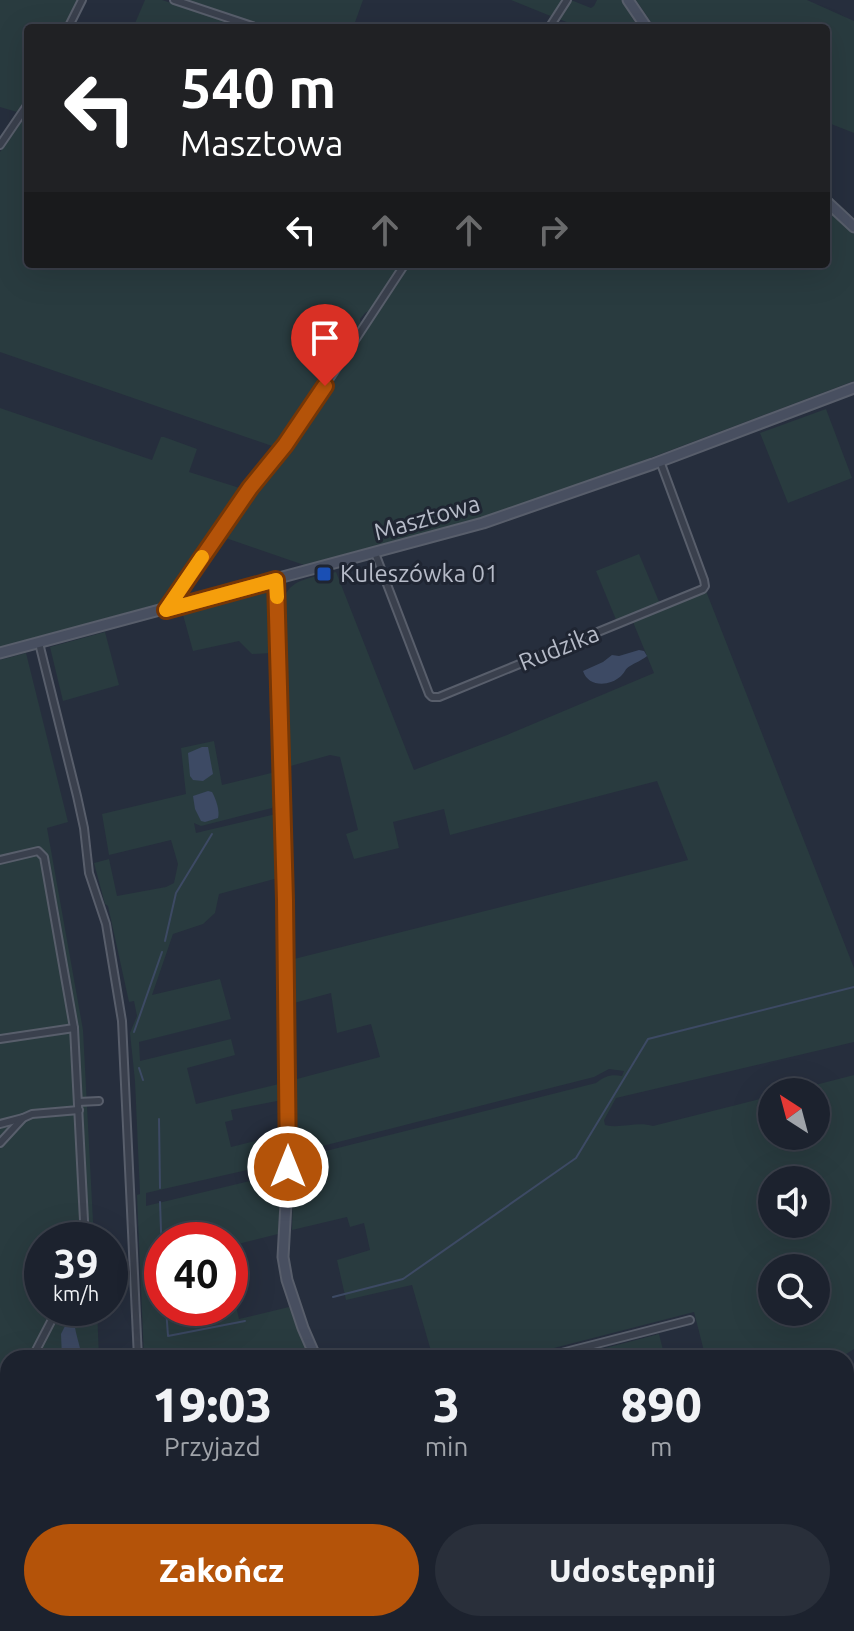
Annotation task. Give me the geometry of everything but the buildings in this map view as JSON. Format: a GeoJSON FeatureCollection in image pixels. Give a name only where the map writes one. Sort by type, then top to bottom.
{"type":"FeatureCollection","features":[{"type":"Feature","properties":{"kind":"street"},"geometry":{"type":"LineString","coordinates":[[70,24],[82,0]]}},
{"type":"Feature","properties":{"kind":"street"},"geometry":{"type":"LineString","coordinates":[[174,0],[246,24]]}},
{"type":"Feature","properties":{"kind":"street"},"geometry":{"type":"LineString","coordinates":[[552,24],[567,0]]}},
{"type":"Feature","properties":{"kind":"street"},"geometry":{"type":"LineString","coordinates":[[628,0],[644,24]]}},
{"type":"Feature","properties":{"kind":"street"},"geometry":{"type":"LineString","coordinates":[[0,145],[24,110]]}},
{"type":"Feature","properties":{"kind":"street"},"geometry":{"type":"LineString","coordinates":[[830,205],[854,227]]}},
{"type":"Feature","properties":{"kind":"street"},"geometry":{"type":"LineString","coordinates":[[166,610],[250,488],[285,445],[402,268]]}},
{"type":"Feature","properties":{"kind":"street","name":"Masztowa"},"geometry":{"type":"LineString","coordinates":[[0,653],[483,523],[854,388]]}},
{"type":"Feature","properties":{"kind":"street","name":"Rudzika"},"geometry":{"type":"LineString","coordinates":[[375,553],[429,694],[439,697],[703,589],[704,580],[660,461]]}},
{"type":"Feature","properties":{"kind":"street"},"geometry":{"type":"LineString","coordinates":[[276,580],[287,988],[288,1167],[283,1257],[287,1280],[313,1350]]}},
{"type":"Feature","properties":{"kind":"street"},"geometry":{"type":"LineString","coordinates":[[39,643],[84,828],[89,873],[106,924],[122,1021],[138,1350]]}},
{"type":"Feature","properties":{"kind":"street"},"geometry":{"type":"LineString","coordinates":[[0,860],[38,851],[44,857],[74,1028],[84,1222]]}},
{"type":"Feature","properties":{"kind":"street"},"geometry":{"type":"LineString","coordinates":[[0,1039],[74,1028]]}},
{"type":"Feature","properties":{"kind":"street"},"geometry":{"type":"LineString","coordinates":[[0,1124],[32,1114],[99,1101]]}},
{"type":"Feature","properties":{"kind":"street"},"geometry":{"type":"LineString","coordinates":[[0,1143],[23,1118]]}},
{"type":"Feature","properties":{"kind":"street"},"geometry":{"type":"LineString","coordinates":[[573,1350],[690,1320]]}},
{"type":"Feature","properties":{"kind":"street"},"geometry":{"type":"LineString","coordinates":[[36,1350],[49,1326]]}},
{"type":"Feature","properties":{"kind":"shaded area"},"geometry":{"type":"Polygon","coordinates":[[[0,0],[78,0],[67,24],[24,24],[24,101],[17,112],[0,107],[0,0]]]}},
{"type":"Feature","properties":{"kind":"shaded area"},"geometry":{"type":"Polygon","coordinates":[[[145,0],[162,0],[234,24],[135,24],[145,0]]]}},
{"type":"Feature","properties":{"kind":"shaded area"},"geometry":{"type":"Polygon","coordinates":[[[180,0],[363,0],[354,24],[253,24],[180,0]]]}},
{"type":"Feature","properties":{"kind":"shaded area"},"geometry":{"type":"Polygon","coordinates":[[[511,0],[562,0],[553,17],[511,0]]]}},
{"type":"Feature","properties":{"kind":"shaded area"},"geometry":{"type":"Polygon","coordinates":[[[571,0],[591,8],[597,0],[622,0],[636,24],[571,24],[559,19],[571,0]]]}},
{"type":"Feature","properties":{"kind":"shaded area"},"geometry":{"type":"Polygon","coordinates":[[[636,0],[807,0],[854,21],[854,133],[830,124],[830,24],[652,24],[636,0]]]}},
{"type":"Feature","properties":{"kind":"shaded area"},"geometry":{"type":"Polygon","coordinates":[[[24,117],[24,268],[398,268],[360,319],[361,324],[278,448],[0,352],[0,152],[24,117]]]}},
{"type":"Feature","properties":{"kind":"shaded area"},"geometry":{"type":"Polygon","coordinates":[[[830,212],[854,234],[854,381],[520,507],[304,565],[220,536],[288,446],[404,268],[830,268],[830,212]]]}},
{"type":"Feature","properties":{"kind":"shaded area"},"geometry":{"type":"Polygon","coordinates":[[[0,408],[152,460],[161,437],[164,437],[197,449],[189,472],[246,490],[169,601],[0,647],[0,408]]]}},
{"type":"Feature","properties":{"kind":"shaded area"},"geometry":{"type":"Polygon","coordinates":[[[826,409],[852,478],[788,503],[760,433],[826,409]]]}},
{"type":"Feature","properties":{"kind":"shaded area"},"geometry":{"type":"Polygon","coordinates":[[[639,554],[660,604],[617,622],[596,571],[639,554]]]}},
{"type":"Feature","properties":{"kind":"shaded area"},"geometry":{"type":"Polygon","coordinates":[[[336,572],[414,770],[654,673],[633,622],[706,591],[854,968],[854,1042],[616,1098],[604,1120],[605,1125],[611,1126],[653,1126],[758,1100],[758,1150],[830,1150],[830,1081],[854,1075],[854,1349],[704,1350],[694,1312],[546,1350],[431,1350],[412,1285],[346,1300],[337,1260],[370,1250],[364,1223],[350,1227],[347,1217],[292,1230],[294,1159],[596,1083],[608,1076],[622,1076],[624,1071],[609,1069],[594,1077],[295,1153],[293,1080],[380,1057],[371,1024],[337,1033],[331,993],[294,1003],[294,959],[688,860],[657,781],[450,835],[444,809],[393,822],[399,848],[354,859],[346,834],[358,830],[340,757],[330,755],[287,767],[283,602],[296,583],[336,572]]]}},
{"type":"Feature","properties":{"kind":"shaded area"},"geometry":{"type":"Polygon","coordinates":[[[269,589],[272,653],[252,654],[239,641],[193,651],[182,611],[269,589]]]}},
{"type":"Feature","properties":{"kind":"shaded area"},"geometry":{"type":"Polygon","coordinates":[[[105,632],[119,685],[63,701],[50,647],[105,632]]]}},
{"type":"Feature","properties":{"kind":"shaded area"},"geometry":{"type":"Polygon","coordinates":[[[26,653],[68,822],[47,828],[83,1030],[93,1222],[24,1222],[24,1326],[98,1326],[99,1350],[0,1350],[0,660],[26,653]]]}},
{"type":"Feature","properties":{"kind":"shaded area"},"geometry":{"type":"Polygon","coordinates":[[[214,741],[222,785],[275,772],[276,802],[272,808],[201,826],[194,823],[196,833],[276,814],[278,878],[219,894],[215,913],[203,924],[173,934],[152,995],[220,979],[231,1019],[139,1042],[140,1061],[231,1039],[235,1055],[187,1068],[196,1104],[283,1083],[282,1100],[231,1110],[233,1120],[225,1122],[231,1147],[283,1134],[282,1162],[146,1193],[146,1206],[275,1175],[281,1180],[278,1234],[248,1242],[248,1222],[144,1222],[144,1326],[248,1326],[248,1317],[289,1307],[306,1350],[144,1350],[137,1195],[140,1194],[130,1033],[137,1016],[134,1001],[129,1002],[108,906],[94,863],[109,859],[117,896],[174,883],[178,864],[171,840],[109,855],[102,814],[186,794],[181,748],[214,741]]]}},
{"type":"Feature","properties":{"kind":"shaded area"},"geometry":{"type":"Polygon","coordinates":[[[659,1334],[663,1350],[598,1350],[659,1334]]]}},
{"type":"Feature","properties":{"kind":"water"},"geometry":{"type":"Polygon","coordinates":[[[639,650],[647,656],[611,682],[594,683],[583,671],[612,655],[639,650]]]}},
{"type":"Feature","properties":{"kind":"water"},"geometry":{"type":"Polygon","coordinates":[[[208,747],[213,774],[203,781],[193,780],[188,753],[208,747]]]}},
{"type":"Feature","properties":{"kind":"water"},"geometry":{"type":"Polygon","coordinates":[[[208,791],[215,798],[218,818],[205,822],[201,821],[195,809],[193,796],[208,791]]]}},
{"type":"Feature","properties":{"kind":"water"},"geometry":{"type":"Polygon","coordinates":[[[65,1326],[75,1326],[80,1350],[62,1350],[61,1334],[65,1326]]]}},
{"type":"Feature","properties":{"kind":"waterway"},"geometry":{"type":"LineString","coordinates":[[165,941],[176,893],[212,834]]}},
{"type":"Feature","properties":{"kind":"waterway"},"geometry":{"type":"LineString","coordinates":[[134,1032],[162,952]]}},
{"type":"Feature","properties":{"kind":"waterway"},"geometry":{"type":"LineString","coordinates":[[333,1297],[403,1279],[576,1158],[648,1039],[854,987]]}},
{"type":"Feature","properties":{"kind":"waterway"},"geometry":{"type":"LineString","coordinates":[[139,1068],[143,1080]]}},
{"type":"Feature","properties":{"kind":"waterway"},"geometry":{"type":"LineString","coordinates":[[159,1119],[160,1188]]}},
{"type":"Feature","properties":{"kind":"waterway"},"geometry":{"type":"LineString","coordinates":[[160,1202],[161,1222]]}},
{"type":"Feature","properties":{"kind":"waterway"},"geometry":{"type":"LineString","coordinates":[[167,1326],[168,1336],[219,1326]]}},
{"type":"Feature","properties":{"kind":"slow traffic"},"geometry":{"type":"LineString","coordinates":[[202,557],[166,610],[276,580],[277,597]]}},
{"type":"Feature","properties":{"kind":"place","name":"Kuleszówka 01"},"geometry":{"type":"Point","coordinates":[324,574]}},
{"type":"Feature","properties":{"kind":"route"},"geometry":{"type":"LineString","coordinates":[[288,1167],[287,988],[276,580],[166,610],[325,386]]}}]}
